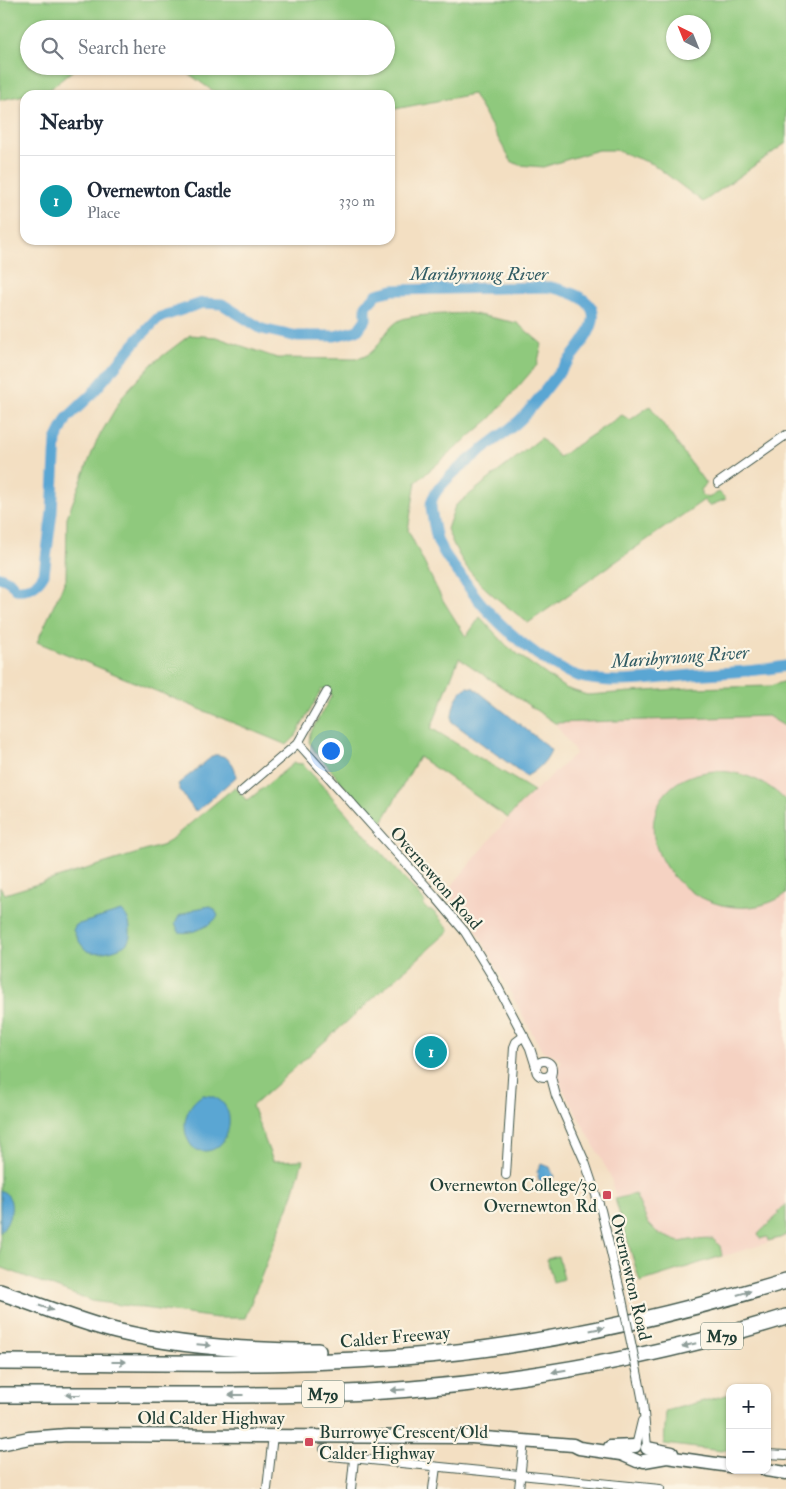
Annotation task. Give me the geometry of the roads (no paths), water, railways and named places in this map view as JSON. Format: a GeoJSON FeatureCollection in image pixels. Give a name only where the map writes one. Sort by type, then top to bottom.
{"type":"FeatureCollection","features":[{"type":"Feature","properties":{"kind":"highway","name":"Calder Freeway"},"geometry":{"type":"LineString","coordinates":[[0,1362],[278,1362],[405,1357],[549,1338],[645,1319],[786,1281]]}},
{"type":"Feature","properties":{"kind":"highway"},"geometry":{"type":"LineString","coordinates":[[0,1292],[114,1330],[157,1340],[194,1344],[298,1351],[362,1351],[510,1343],[549,1338]]}},
{"type":"Feature","properties":{"kind":"highway","name":"M79"},"geometry":{"type":"LineString","coordinates":[[0,1395],[326,1394],[409,1390],[553,1372],[643,1355],[717,1337],[786,1317]]}},
{"type":"Feature","properties":{"kind":"main road","name":"Old Calder Highway"},"geometry":{"type":"LineString","coordinates":[[0,1444],[29,1438],[66,1435],[472,1437],[573,1446],[621,1454],[641,1461],[667,1457],[726,1465]]}},
{"type":"Feature","properties":{"kind":"main road","name":"Old Calder Highway"},"geometry":{"type":"LineString","coordinates":[[573,1446],[579,1443],[617,1448],[641,1447],[726,1459]]}},
{"type":"Feature","properties":{"kind":"main road"},"geometry":{"type":"LineString","coordinates":[[641,1447],[649,1455],[641,1461]]}},
{"type":"Feature","properties":{"kind":"main road"},"geometry":{"type":"LineString","coordinates":[[771,1464],[786,1466]]}},
{"type":"Feature","properties":{"kind":"main road"},"geometry":{"type":"LineString","coordinates":[[771,1471],[786,1473]]}},
{"type":"Feature","properties":{"kind":"street"},"geometry":{"type":"LineString","coordinates":[[718,483],[786,435]]}},
{"type":"Feature","properties":{"kind":"street"},"geometry":{"type":"LineString","coordinates":[[242,792],[298,743],[327,692]]}},
{"type":"Feature","properties":{"kind":"street","name":"Overnewton Road"},"geometry":{"type":"LineString","coordinates":[[298,743],[460,926],[492,976],[527,1042],[536,1067]]}},
{"type":"Feature","properties":{"kind":"street"},"geometry":{"type":"LineString","coordinates":[[506,1175],[514,1044],[527,1042]]}},
{"type":"Feature","properties":{"kind":"street","name":"Overnewton Road"},"geometry":{"type":"LineString","coordinates":[[527,1042],[544,1061]]}},
{"type":"Feature","properties":{"kind":"street"},"geometry":{"type":"LineString","coordinates":[[544,1061],[550,1064],[552,1071],[548,1076],[542,1077],[536,1072],[536,1067],[538,1063],[544,1061]]}},
{"type":"Feature","properties":{"kind":"street","name":"Overnewton Road"},"geometry":{"type":"LineString","coordinates":[[552,1071],[552,1081],[556,1096],[575,1136],[609,1240],[639,1381],[643,1412],[641,1447]]}},
{"type":"Feature","properties":{"kind":"street","name":"Overnewton Road"},"geometry":{"type":"LineString","coordinates":[[542,1077],[556,1096]]}},
{"type":"Feature","properties":{"kind":"street"},"geometry":{"type":"LineString","coordinates":[[267,1489],[273,1435]]}},
{"type":"Feature","properties":{"kind":"street"},"geometry":{"type":"LineString","coordinates":[[519,1489],[524,1441]]}},
{"type":"Feature","properties":{"kind":"street"},"geometry":{"type":"LineString","coordinates":[[324,1449],[330,1456],[660,1489]]}},
{"type":"Feature","properties":{"kind":"street"},"geometry":{"type":"LineString","coordinates":[[771,1454],[786,1456]]}},
{"type":"Feature","properties":{"kind":"street"},"geometry":{"type":"LineString","coordinates":[[351,1489],[354,1458]]}},
{"type":"Feature","properties":{"kind":"street"},"geometry":{"type":"LineString","coordinates":[[434,1489],[436,1467]]}},
{"type":"Feature","properties":{"kind":"water"},"geometry":{"type":"Polygon","coordinates":[[[468,687],[474,688],[551,750],[547,758],[537,769],[526,776],[452,722],[452,712],[457,697],[468,687]]]}},
{"type":"Feature","properties":{"kind":"water"},"geometry":{"type":"Polygon","coordinates":[[[214,755],[223,756],[230,761],[236,772],[236,777],[197,811],[194,810],[181,792],[178,784],[214,755]]]}},
{"type":"Feature","properties":{"kind":"water"},"geometry":{"type":"Polygon","coordinates":[[[210,906],[218,916],[215,920],[195,931],[179,932],[175,924],[179,916],[195,909],[210,906]]]}},
{"type":"Feature","properties":{"kind":"water"},"geometry":{"type":"Polygon","coordinates":[[[121,911],[126,916],[130,925],[130,935],[127,943],[119,948],[107,951],[90,952],[86,950],[73,930],[76,925],[121,911]]]}},
{"type":"Feature","properties":{"kind":"water"},"geometry":{"type":"Polygon","coordinates":[[[203,1095],[215,1098],[224,1104],[228,1113],[229,1123],[227,1134],[222,1142],[215,1149],[205,1151],[192,1147],[185,1131],[186,1117],[192,1104],[203,1095]]]}},
{"type":"Feature","properties":{"kind":"water"},"geometry":{"type":"Polygon","coordinates":[[[541,1164],[550,1167],[554,1177],[549,1182],[539,1180],[537,1172],[541,1164]]]}},
{"type":"Feature","properties":{"kind":"water"},"geometry":{"type":"Polygon","coordinates":[[[0,1190],[10,1198],[11,1210],[7,1222],[0,1232],[0,1190]]]}},
{"type":"Feature","properties":{"kind":"waterway","name":"Maribyrnong River"},"geometry":{"type":"LineString","coordinates":[[0,577],[9,581],[16,589],[21,589],[29,588],[39,582],[44,574],[52,512],[56,440],[67,418],[91,395],[158,318],[202,303],[222,304],[262,329],[293,336],[335,336],[358,330],[366,319],[366,306],[377,294],[393,290],[549,287],[571,293],[585,300],[592,309],[593,319],[590,330],[573,356],[526,414],[455,472],[434,495],[431,505],[432,513],[437,539],[443,552],[476,597],[503,626],[553,665],[570,673],[599,680],[625,681],[751,671],[786,666]]}},
{"type":"Feature","properties":{"kind":"place","name":"Overnewton Castle"},"geometry":{"type":"Point","coordinates":[431,1052]}},
{"type":"Feature","properties":{"kind":"place","name":"Overnewton College/30 Overnewton Rd"},"geometry":{"type":"Point","coordinates":[607,1195]}},
{"type":"Feature","properties":{"kind":"place","name":"Burrowye Crescent/Old Calder Highway"},"geometry":{"type":"Point","coordinates":[309,1442]}}]}
